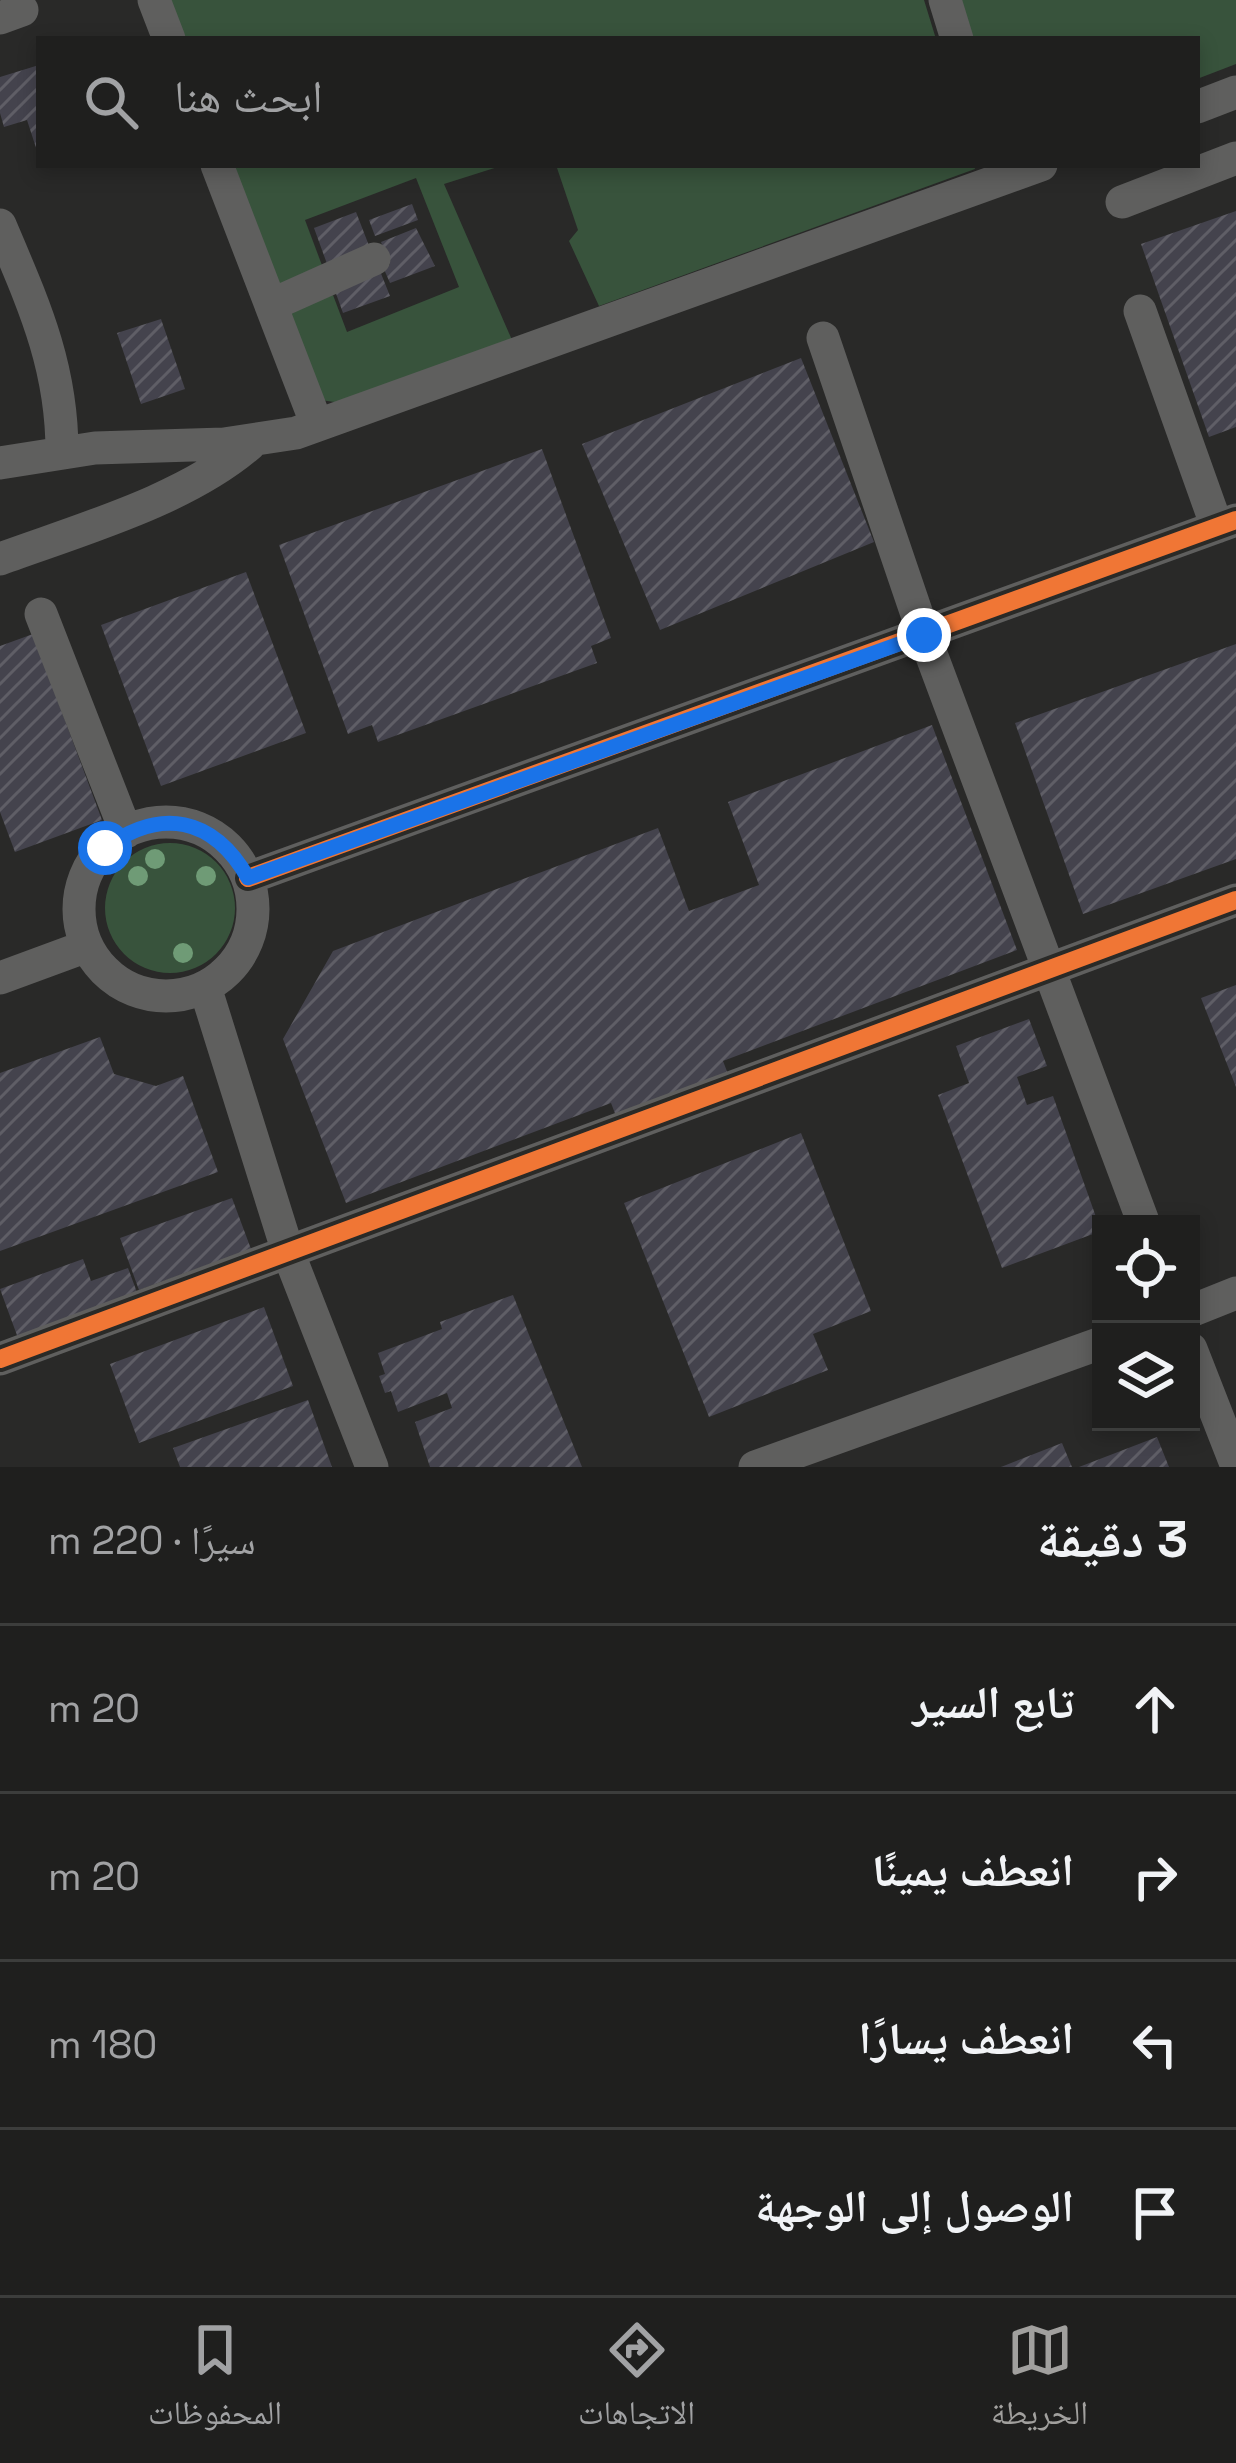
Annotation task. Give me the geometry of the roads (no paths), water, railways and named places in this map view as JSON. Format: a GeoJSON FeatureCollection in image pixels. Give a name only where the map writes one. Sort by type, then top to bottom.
{"type":"FeatureCollection","features":[{"type":"Feature","properties":{"kind":"street"},"geometry":{"type":"LineString","coordinates":[[154,0],[168,36]]}},
{"type":"Feature","properties":{"kind":"street"},"geometry":{"type":"LineString","coordinates":[[945,0],[956,36]]}},
{"type":"Feature","properties":{"kind":"street"},"geometry":{"type":"LineString","coordinates":[[1200,106],[1236,92]]}},
{"type":"Feature","properties":{"kind":"street"},"geometry":{"type":"LineString","coordinates":[[1122,202],[1236,158]]}},
{"type":"Feature","properties":{"kind":"street"},"geometry":{"type":"LineString","coordinates":[[219,168],[317,425]]}},
{"type":"Feature","properties":{"kind":"street"},"geometry":{"type":"LineString","coordinates":[[0,463],[129,445],[251,442],[317,425],[1000,172]]}},
{"type":"Feature","properties":{"kind":"street"},"geometry":{"type":"LineString","coordinates":[[0,225],[51,352],[62,452]]}},
{"type":"Feature","properties":{"kind":"street"},"geometry":{"type":"LineString","coordinates":[[271,304],[374,260]]}},
{"type":"Feature","properties":{"kind":"street"},"geometry":{"type":"LineString","coordinates":[[248,878],[1227,523],[1140,311]]}},
{"type":"Feature","properties":{"kind":"street"},"geometry":{"type":"LineString","coordinates":[[823,338],[924,635],[1141,1215]]}},
{"type":"Feature","properties":{"kind":"street"},"geometry":{"type":"LineString","coordinates":[[0,560],[161,496],[225,463],[251,442]]}},
{"type":"Feature","properties":{"kind":"street"},"geometry":{"type":"LineString","coordinates":[[41,614],[126,832]]}},
{"type":"Feature","properties":{"kind":"street"},"geometry":{"type":"LineString","coordinates":[[161,823],[197,828],[219,839],[248,878],[254,903],[252,928],[226,973],[205,988],[165,995],[125,986],[103,969],[87,946],[80,921],[80,894],[89,869],[126,832],[161,823]]}},
{"type":"Feature","properties":{"kind":"street"},"geometry":{"type":"LineString","coordinates":[[0,1359],[1236,900]]}},
{"type":"Feature","properties":{"kind":"street"},"geometry":{"type":"LineString","coordinates":[[0,978],[87,946]]}},
{"type":"Feature","properties":{"kind":"street"},"geometry":{"type":"LineString","coordinates":[[205,988],[288,1252],[372,1467]]}},
{"type":"Feature","properties":{"kind":"street"},"geometry":{"type":"LineString","coordinates":[[1200,1307],[1236,1293]]}},
{"type":"Feature","properties":{"kind":"street"},"geometry":{"type":"LineString","coordinates":[[755,1467],[1092,1346]]}},
{"type":"Feature","properties":{"kind":"street"},"geometry":{"type":"LineString","coordinates":[[1200,1372],[1236,1463]]}}]}
